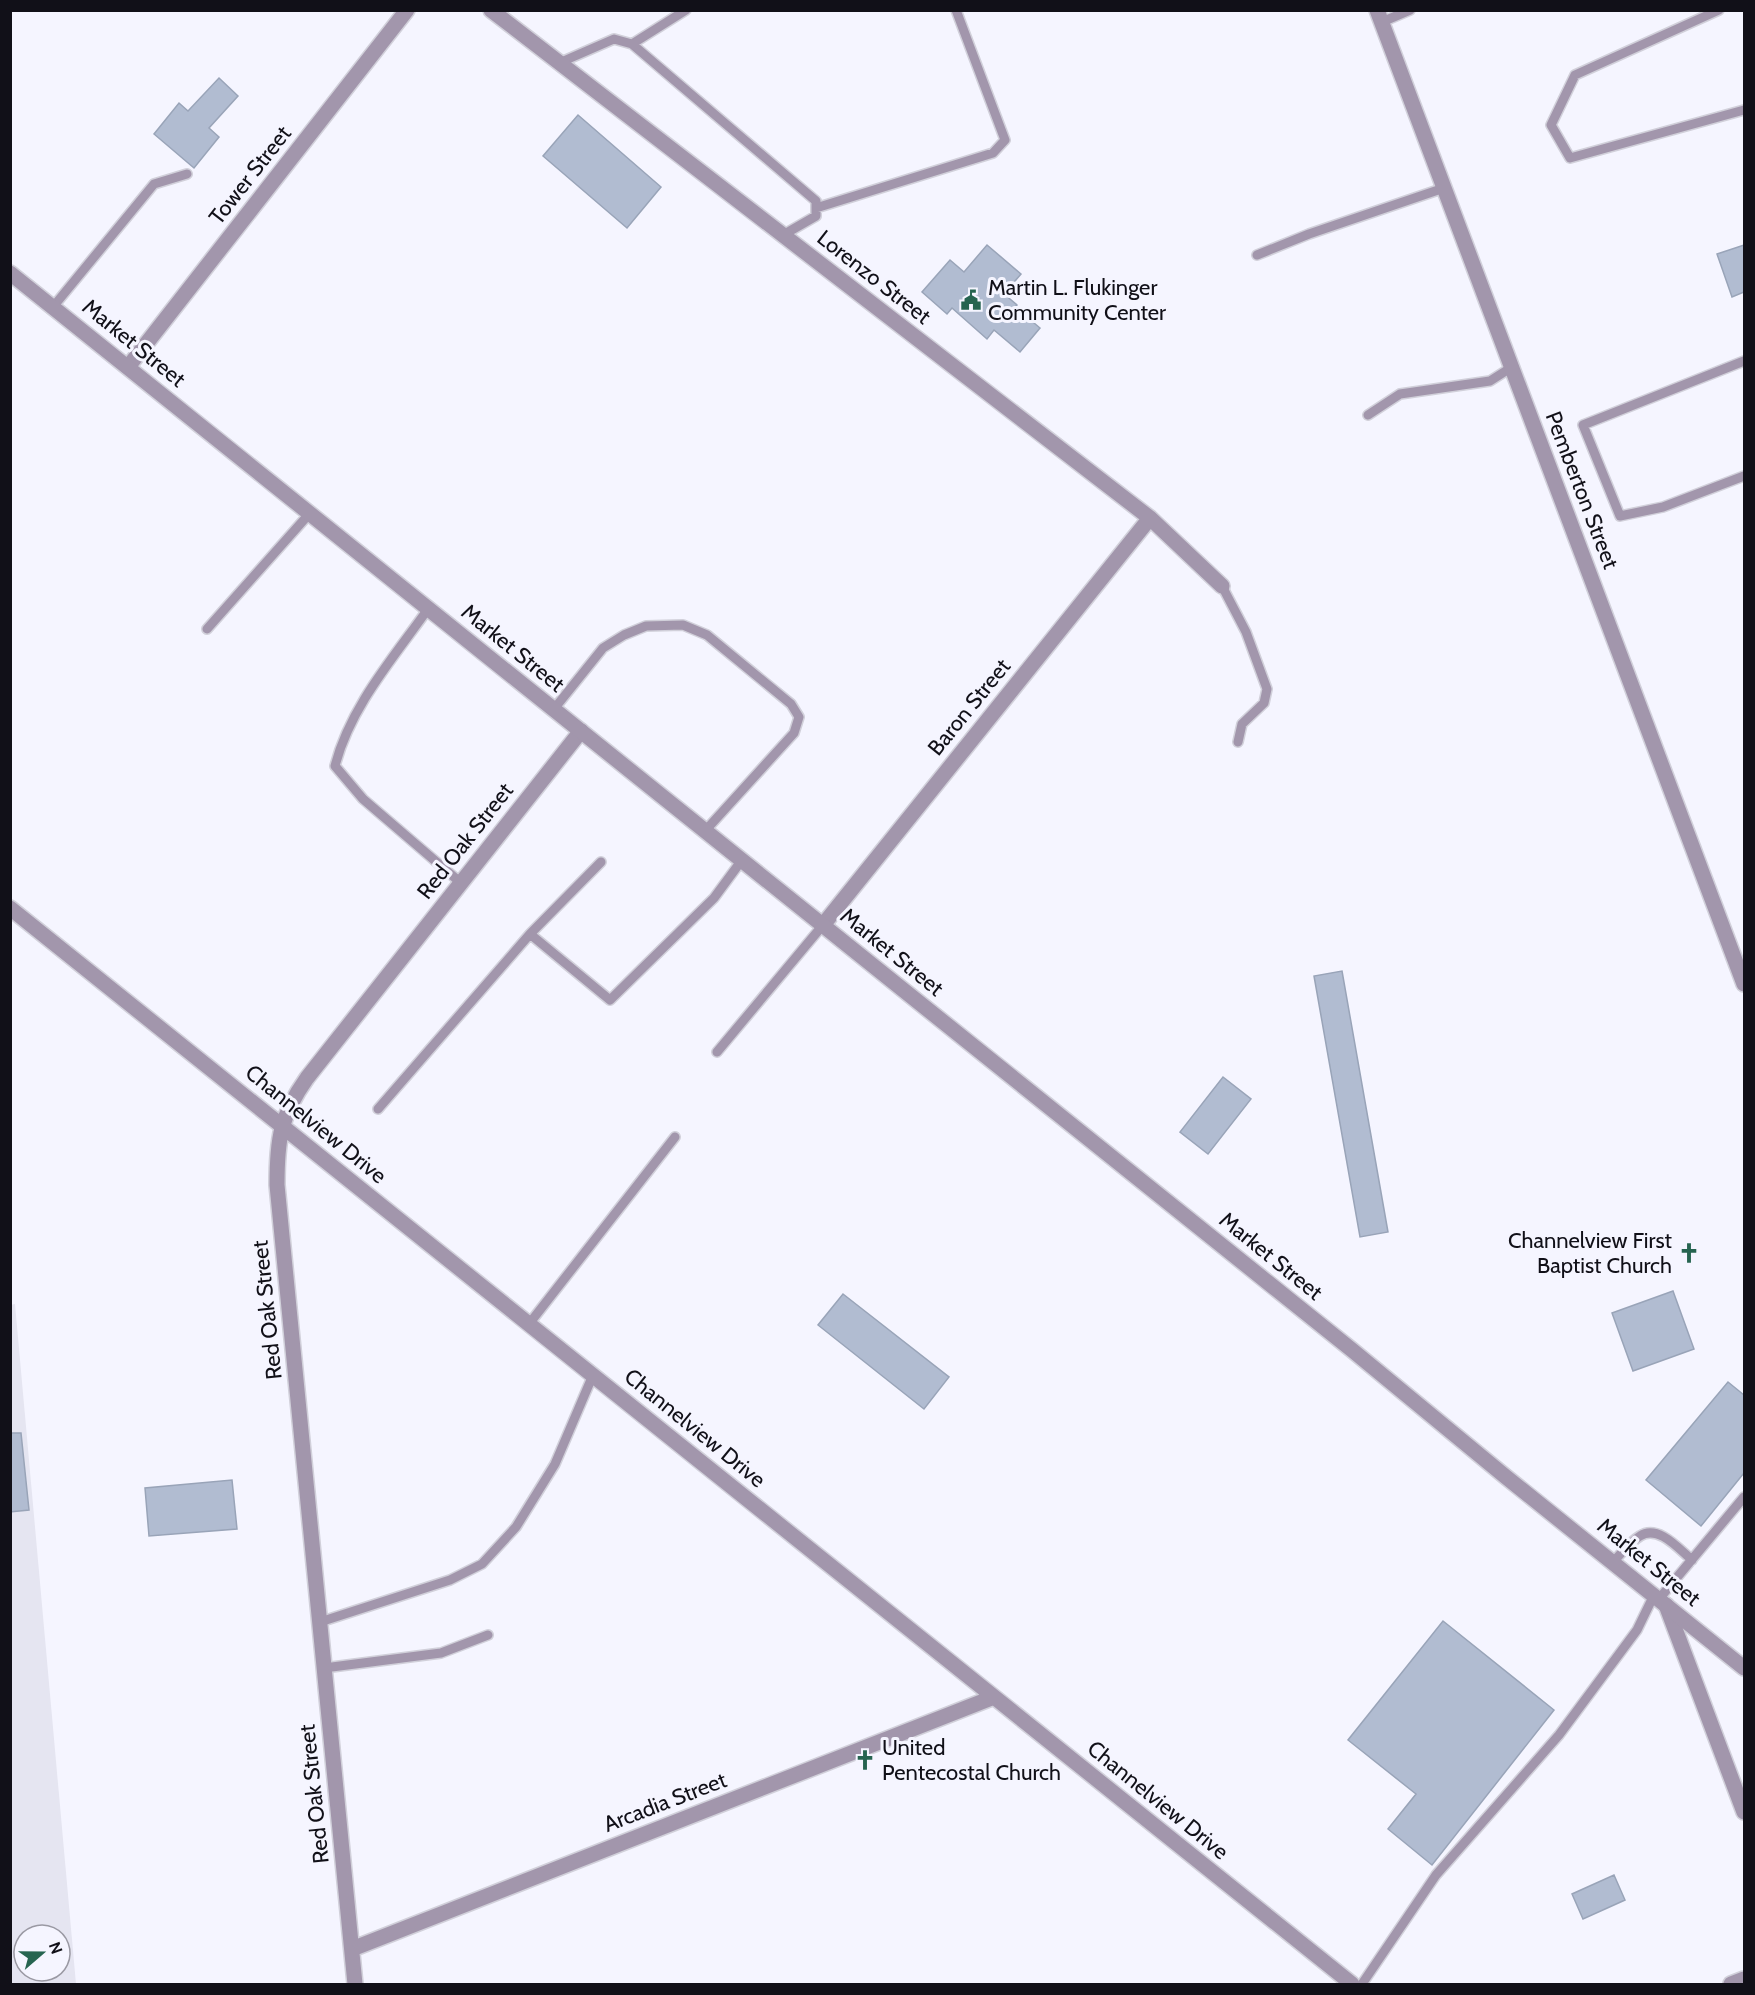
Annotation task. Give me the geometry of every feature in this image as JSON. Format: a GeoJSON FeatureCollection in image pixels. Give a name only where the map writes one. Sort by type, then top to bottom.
{"type":"FeatureCollection","features":[{"type":"Feature","properties":{"kind":"street","name":"Tower Street"},"geometry":{"type":"LineString","coordinates":[[128,367],[407,10]]}},
{"type":"Feature","properties":{"kind":"street","name":"Lorenzo Street"},"geometry":{"type":"LineString","coordinates":[[491,10],[1150,518],[1222,586]]}},
{"type":"Feature","properties":{"kind":"street","name":"Pemberton Street"},"geometry":{"type":"LineString","coordinates":[[1379,16],[1744,984]]}},
{"type":"Feature","properties":{"kind":"street","name":"Market Street"},"geometry":{"type":"LineString","coordinates":[[10,273],[1352,1350],[1744,1668]]}},
{"type":"Feature","properties":{"kind":"street","name":"Baron Street"},"geometry":{"type":"LineString","coordinates":[[823,925],[1150,518]]}},
{"type":"Feature","properties":{"kind":"street","name":"Red Oak Street"},"geometry":{"type":"LineString","coordinates":[[355,1984],[277,1185],[277,1156],[281,1125],[294,1096],[307,1078],[581,731]]}},
{"type":"Feature","properties":{"kind":"street","name":"Channelview Drive"},"geometry":{"type":"LineString","coordinates":[[10,908],[1352,1984]]}},
{"type":"Feature","properties":{"kind":"street"},"geometry":{"type":"LineString","coordinates":[[1660,1600],[1744,1812]]}},
{"type":"Feature","properties":{"kind":"street","name":"Arcadia Street"},"geometry":{"type":"LineString","coordinates":[[352,1949],[994,1697]]}},
{"type":"Feature","properties":{"kind":"street"},"geometry":{"type":"LineString","coordinates":[[1731,1984],[1744,1979]]}},
{"type":"Feature","properties":{"kind":"lane"},"geometry":{"type":"LineString","coordinates":[[632,44],[686,10]]}},
{"type":"Feature","properties":{"kind":"lane"},"geometry":{"type":"LineString","coordinates":[[816,208],[993,153],[1005,140],[957,10]]}},
{"type":"Feature","properties":{"kind":"lane"},"geometry":{"type":"LineString","coordinates":[[1379,16],[1410,10]]}},
{"type":"Feature","properties":{"kind":"lane"},"geometry":{"type":"LineString","coordinates":[[1719,10],[1575,75],[1551,125],[1570,158],[1744,110]]}},
{"type":"Feature","properties":{"kind":"lane"},"geometry":{"type":"LineString","coordinates":[[559,63],[614,39],[632,44],[816,201],[816,216],[783,235]]}},
{"type":"Feature","properties":{"kind":"lane"},"geometry":{"type":"LineString","coordinates":[[53,307],[154,184],[187,174]]}},
{"type":"Feature","properties":{"kind":"lane"},"geometry":{"type":"LineString","coordinates":[[1257,255],[1309,234],[1444,188]]}},
{"type":"Feature","properties":{"kind":"lane"},"geometry":{"type":"LineString","coordinates":[[1744,361],[1583,425],[1620,516],[1663,507],[1744,476]]}},
{"type":"Feature","properties":{"kind":"lane"},"geometry":{"type":"LineString","coordinates":[[1368,415],[1400,394],[1490,381],[1512,367]]}},
{"type":"Feature","properties":{"kind":"lane"},"geometry":{"type":"LineString","coordinates":[[207,629],[310,513]]}},
{"type":"Feature","properties":{"kind":"lane"},"geometry":{"type":"LineString","coordinates":[[1222,586],[1246,632],[1267,689],[1264,703],[1242,724],[1238,742]]}},
{"type":"Feature","properties":{"kind":"lane"},"geometry":{"type":"LineString","coordinates":[[428,609],[374,686],[350,726],[340,746],[335,766],[363,799],[461,883]]}},
{"type":"Feature","properties":{"kind":"lane"},"geometry":{"type":"LineString","coordinates":[[554,709],[603,648],[624,634],[646,626],[682,625],[707,635],[791,704],[799,717],[794,733],[705,831]]}},
{"type":"Feature","properties":{"kind":"lane"},"geometry":{"type":"LineString","coordinates":[[530,934],[610,1000],[714,898],[742,860]]}},
{"type":"Feature","properties":{"kind":"lane"},"geometry":{"type":"LineString","coordinates":[[378,1109],[530,934],[601,862]]}},
{"type":"Feature","properties":{"kind":"lane"},"geometry":{"type":"LineString","coordinates":[[717,1053],[823,925]]}},
{"type":"Feature","properties":{"kind":"lane"},"geometry":{"type":"LineString","coordinates":[[529,1324],[675,1137]]}},
{"type":"Feature","properties":{"kind":"lane"},"geometry":{"type":"LineString","coordinates":[[320,1622],[450,1580],[482,1564],[516,1527],[555,1464],[593,1375]]}},
{"type":"Feature","properties":{"kind":"lane"},"geometry":{"type":"LineString","coordinates":[[1362,1984],[1436,1875],[1559,1735],[1660,1600],[1744,1497]]}},
{"type":"Feature","properties":{"kind":"lane"},"geometry":{"type":"LineString","coordinates":[[1613,1562],[1640,1536],[1647,1533],[1661,1534],[1692,1560]]}},
{"type":"Feature","properties":{"kind":"lane"},"geometry":{"type":"LineString","coordinates":[[324,1668],[441,1653],[488,1635]]}},
{"type":"Feature","properties":{"kind":"shaded area"},"geometry":{"type":"Polygon","coordinates":[[[15,1304],[71,1923],[12,1923],[12,1983],[72,1983],[72,1939],[76,1984],[11,1984],[10,1305],[15,1304]]]}},
{"type":"Feature","properties":{"kind":"building"},"geometry":{"type":"Polygon","coordinates":[[[219,78],[238,96],[209,128],[219,137],[194,168],[154,134],[179,103],[188,111],[219,78]]]}},
{"type":"Feature","properties":{"kind":"building"},"geometry":{"type":"Polygon","coordinates":[[[578,115],[661,187],[627,228],[543,156],[578,115]]]}},
{"type":"Feature","properties":{"kind":"building","name":"Martin L. Flukinger Community Center"},"geometry":{"type":"Polygon","coordinates":[[[987,245],[1021,274],[1004,294],[1017,305],[1015,307],[1040,328],[1020,352],[994,330],[987,339],[952,308],[947,314],[922,292],[950,260],[964,272],[987,245]]]}},
{"type":"Feature","properties":{"kind":"building"},"geometry":{"type":"Polygon","coordinates":[[[1744,245],[1744,292],[1732,297],[1717,254],[1744,245]]]}},
{"type":"Feature","properties":{"kind":"building"},"geometry":{"type":"Polygon","coordinates":[[[1342,971],[1388,1232],[1360,1237],[1314,976],[1342,971]]]}},
{"type":"Feature","properties":{"kind":"building"},"geometry":{"type":"Polygon","coordinates":[[[1223,1077],[1251,1099],[1208,1154],[1180,1132],[1223,1077]]]}},
{"type":"Feature","properties":{"kind":"building"},"geometry":{"type":"Polygon","coordinates":[[[1673,1291],[1694,1349],[1633,1371],[1612,1313],[1673,1291]]]}},
{"type":"Feature","properties":{"kind":"building"},"geometry":{"type":"Polygon","coordinates":[[[843,1294],[949,1377],[924,1409],[818,1325],[843,1294]]]}},
{"type":"Feature","properties":{"kind":"building"},"geometry":{"type":"Polygon","coordinates":[[[1728,1382],[1744,1395],[1744,1473],[1701,1526],[1646,1480],[1728,1382]]]}},
{"type":"Feature","properties":{"kind":"building"},"geometry":{"type":"Polygon","coordinates":[[[10,1433],[21,1433],[29,1510],[10,1512],[10,1433]]]}},
{"type":"Feature","properties":{"kind":"building"},"geometry":{"type":"Polygon","coordinates":[[[232,1480],[237,1529],[149,1536],[145,1488],[232,1480]]]}},
{"type":"Feature","properties":{"kind":"building"},"geometry":{"type":"Polygon","coordinates":[[[1443,1621],[1554,1710],[1432,1865],[1388,1829],[1416,1794],[1348,1740],[1443,1621]]]}},
{"type":"Feature","properties":{"kind":"building"},"geometry":{"type":"Polygon","coordinates":[[[1614,1875],[1625,1900],[1583,1919],[1572,1894],[1614,1875]]]}},
{"type":"Feature","properties":{"kind":"place","name":"Martin L. Flukinger Community Center"},"geometry":{"type":"Point","coordinates":[971,300]}},
{"type":"Feature","properties":{"kind":"place","name":"Channelview First Baptist Church"},"geometry":{"type":"Point","coordinates":[1689,1253]}},
{"type":"Feature","properties":{"kind":"place","name":"United Pentecostal Church"},"geometry":{"type":"Point","coordinates":[865,1760]}}]}
